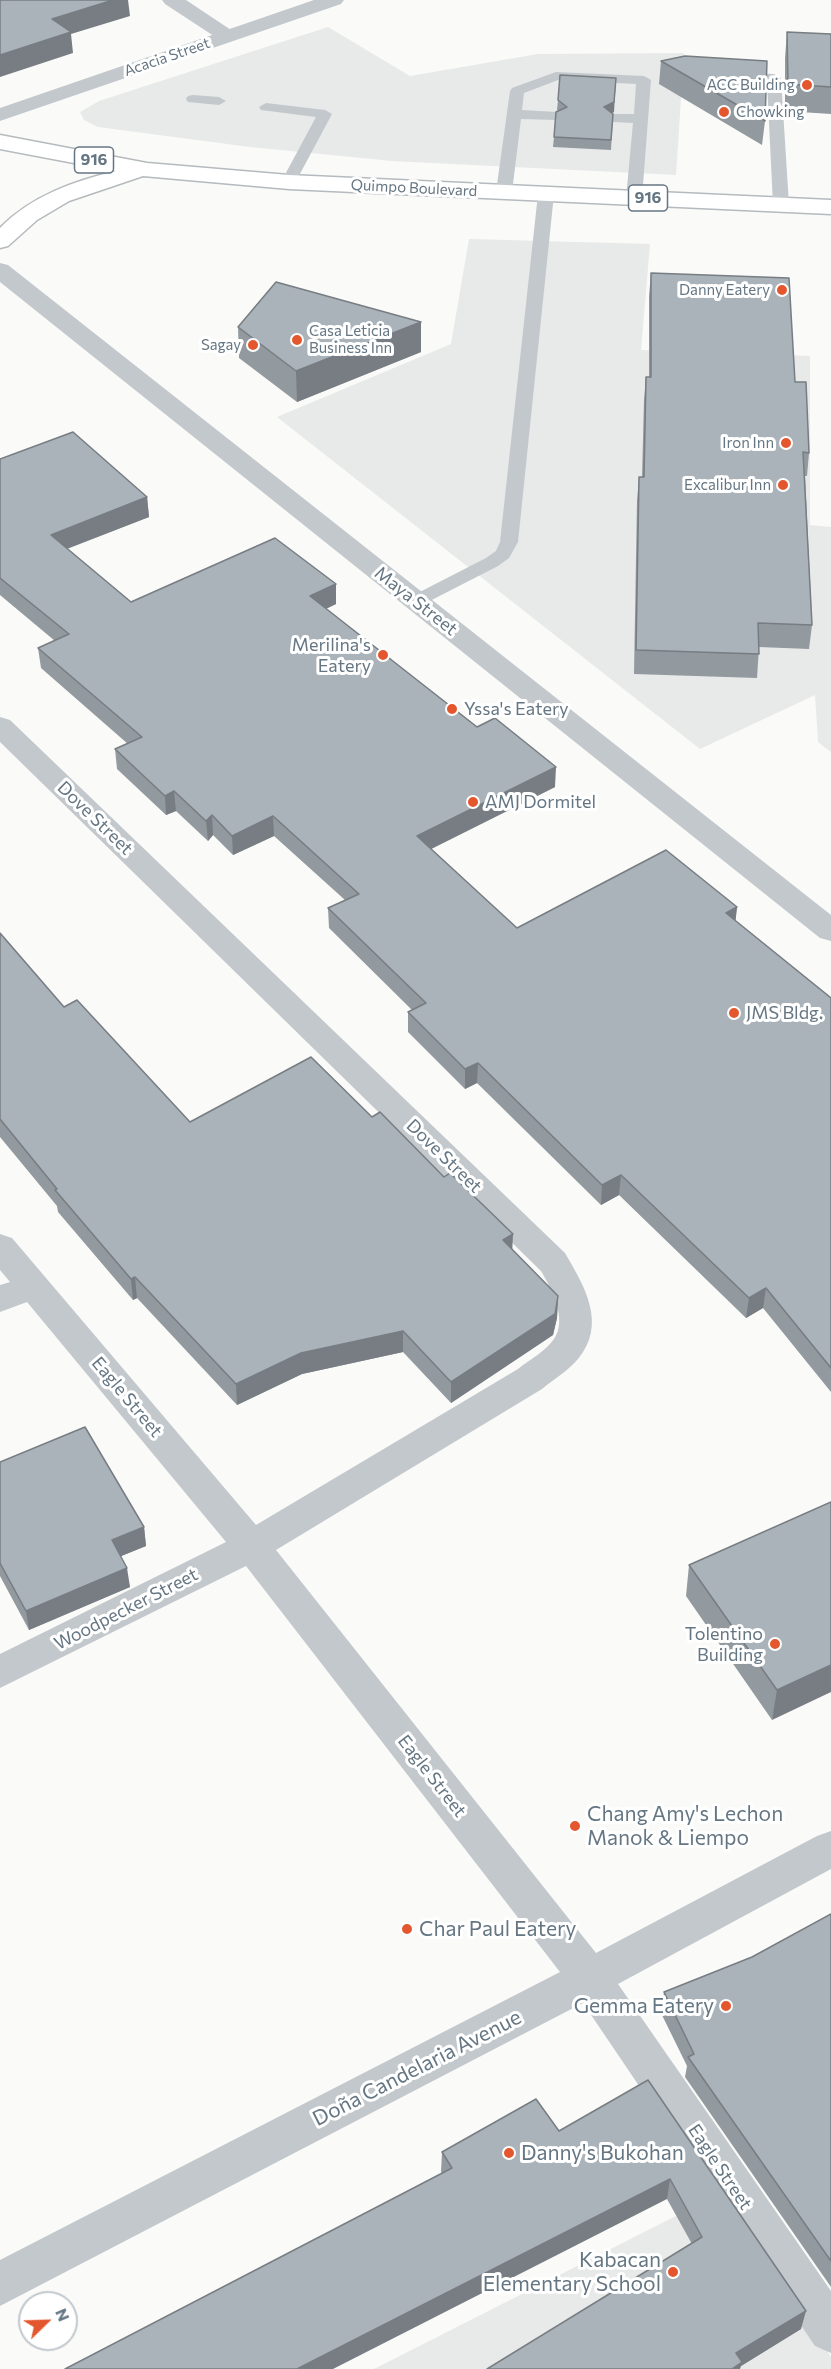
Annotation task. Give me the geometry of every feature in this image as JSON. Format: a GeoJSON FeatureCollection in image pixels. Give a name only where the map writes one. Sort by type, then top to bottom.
{"type":"FeatureCollection","features":[{"type":"Feature","properties":{"kind":"main road","name":"Quimpo Boulevard"},"geometry":{"type":"LineString","coordinates":[[0,142],[147,170],[289,182],[831,207]]}},
{"type":"Feature","properties":{"kind":"main road"},"geometry":{"type":"LineString","coordinates":[[0,242],[23,218],[51,200],[86,186],[147,170]]}},
{"type":"Feature","properties":{"kind":"street"},"geometry":{"type":"LineString","coordinates":[[172,0],[227,36]]}},
{"type":"Feature","properties":{"kind":"street","name":"Acacia Street"},"geometry":{"type":"LineString","coordinates":[[0,115],[334,0]]}},
{"type":"Feature","properties":{"kind":"street","name":"Maya Street"},"geometry":{"type":"LineString","coordinates":[[0,270],[831,931]]}},
{"type":"Feature","properties":{"kind":"street","name":"Dove Street"},"geometry":{"type":"LineString","coordinates":[[0,726],[553,1262],[570,1291],[576,1327],[568,1348],[530,1379],[252,1546]]}},
{"type":"Feature","properties":{"kind":"street","name":"Eagle Street"},"geometry":{"type":"LineString","coordinates":[[0,1247],[252,1546],[590,1978],[831,2330]]}},
{"type":"Feature","properties":{"kind":"street"},"geometry":{"type":"LineString","coordinates":[[0,1299],[34,1286]]}},
{"type":"Feature","properties":{"kind":"street","name":"Woodpecker Street"},"geometry":{"type":"LineString","coordinates":[[0,1672],[252,1546]]}},
{"type":"Feature","properties":{"kind":"street","name":"Doña Candelaria Avenue"},"geometry":{"type":"LineString","coordinates":[[0,2284],[590,1978],[831,1849]]}},
{"type":"Feature","properties":{"kind":"lane"},"geometry":{"type":"LineString","coordinates":[[717,75],[774,78],[782,205]]}},
{"type":"Feature","properties":{"kind":"lane"},"geometry":{"type":"LineString","coordinates":[[504,192],[518,91],[556,76],[649,79],[641,119],[634,198]]}},
{"type":"Feature","properties":{"kind":"lane"},"geometry":{"type":"LineString","coordinates":[[193,99],[219,102]]}},
{"type":"Feature","properties":{"kind":"lane"},"geometry":{"type":"LineString","coordinates":[[266,107],[324,114],[289,182]]}},
{"type":"Feature","properties":{"kind":"lane"},"geometry":{"type":"LineString","coordinates":[[514,114],[557,116]]}},
{"type":"Feature","properties":{"kind":"lane"},"geometry":{"type":"LineString","coordinates":[[613,118],[641,119]]}},
{"type":"Feature","properties":{"kind":"lane"},"geometry":{"type":"LineString","coordinates":[[416,601],[492,562],[503,554],[509,542],[546,194]]}},
{"type":"Feature","properties":{"kind":"shaded area"},"geometry":{"type":"Polygon","coordinates":[[[328,27],[410,76],[538,54],[684,53],[676,175],[392,161],[250,147],[98,127],[84,120],[80,112],[99,101],[328,27]]]}},
{"type":"Feature","properties":{"kind":"shaded area"},"geometry":{"type":"Polygon","coordinates":[[[469,239],[650,244],[641,350],[810,356],[810,525],[831,527],[831,752],[818,742],[815,695],[700,749],[277,417],[451,344],[469,239]]]}},
{"type":"Feature","properties":{"kind":"shaded area","name":"Kabacan Elementary School"},"geometry":{"type":"Polygon","coordinates":[[[731,2188],[831,2357],[831,2369],[374,2369],[731,2188]]]}},
{"type":"Feature","properties":{"kind":"building"},"geometry":{"type":"Polygon","coordinates":[[[0,0],[113,0],[52,19],[71,32],[0,55],[0,0]]]}},
{"type":"Feature","properties":{"kind":"building"},"geometry":{"type":"Polygon","coordinates":[[[787,32],[831,34],[831,87],[788,84],[787,32]]]}},
{"type":"Feature","properties":{"kind":"building"},"geometry":{"type":"Polygon","coordinates":[[[685,56],[767,61],[765,121],[661,61],[685,56]]]}},
{"type":"Feature","properties":{"kind":"building"},"geometry":{"type":"Polygon","coordinates":[[[560,75],[616,78],[614,102],[604,107],[613,114],[611,140],[554,137],[556,112],[567,107],[558,100],[560,75]]]}},
{"type":"Feature","properties":{"kind":"building"},"geometry":{"type":"Polygon","coordinates":[[[651,273],[789,278],[795,382],[806,382],[809,453],[803,452],[812,625],[758,623],[759,654],[636,650],[639,477],[644,477],[646,377],[651,377],[651,273]]]}},
{"type":"Feature","properties":{"kind":"building"},"geometry":{"type":"Polygon","coordinates":[[[276,282],[421,322],[296,371],[238,327],[276,282]]]}},
{"type":"Feature","properties":{"kind":"building"},"geometry":{"type":"Polygon","coordinates":[[[73,432],[147,497],[51,535],[131,602],[275,538],[336,584],[310,596],[477,727],[495,718],[556,767],[417,836],[517,928],[666,850],[737,907],[726,913],[831,998],[831,1368],[766,1288],[749,1298],[621,1175],[602,1185],[478,1063],[465,1069],[408,1012],[426,1003],[328,908],[359,894],[273,816],[232,836],[212,815],[206,821],[174,791],[165,796],[115,749],[142,737],[38,648],[69,634],[0,578],[0,459],[73,432]]]}},
{"type":"Feature","properties":{"kind":"building"},"geometry":{"type":"Polygon","coordinates":[[[0,933],[64,1007],[77,1000],[190,1122],[311,1057],[372,1117],[380,1112],[444,1177],[450,1173],[513,1234],[503,1240],[558,1296],[555,1314],[451,1382],[403,1331],[301,1353],[236,1384],[135,1277],[131,1279],[55,1190],[57,1189],[0,1119],[0,933]]]}},
{"type":"Feature","properties":{"kind":"building"},"geometry":{"type":"Polygon","coordinates":[[[85,1427],[144,1527],[112,1540],[127,1568],[26,1611],[0,1563],[0,1462],[85,1427]]]}},
{"type":"Feature","properties":{"kind":"building","name":"Tolentino Building"},"geometry":{"type":"Polygon","coordinates":[[[831,1502],[831,1665],[777,1690],[689,1565],[831,1502]]]}},
{"type":"Feature","properties":{"kind":"building"},"geometry":{"type":"Polygon","coordinates":[[[831,1914],[831,2261],[688,2057],[694,2054],[664,1992],[752,1957],[831,1914]]]}},
{"type":"Feature","properties":{"kind":"building"},"geometry":{"type":"Polygon","coordinates":[[[648,2080],[806,2311],[736,2353],[742,2362],[732,2369],[487,2369],[702,2237],[670,2179],[297,2369],[65,2369],[452,2168],[442,2152],[536,2099],[559,2131],[648,2080]]]}},
{"type":"Feature","properties":{"kind":"place","name":"ACC Building"},"geometry":{"type":"Point","coordinates":[807,85]}},
{"type":"Feature","properties":{"kind":"place","name":"Chowking"},"geometry":{"type":"Point","coordinates":[724,112]}},
{"type":"Feature","properties":{"kind":"place","name":"Danny Eatery"},"geometry":{"type":"Point","coordinates":[782,290]}},
{"type":"Feature","properties":{"kind":"place","name":"Casa Leticia Business Inn"},"geometry":{"type":"Point","coordinates":[297,340]}},
{"type":"Feature","properties":{"kind":"place","name":"Sagay"},"geometry":{"type":"Point","coordinates":[253,345]}},
{"type":"Feature","properties":{"kind":"place","name":"Iron Inn"},"geometry":{"type":"Point","coordinates":[786,443]}},
{"type":"Feature","properties":{"kind":"place","name":"Excalibur Inn"},"geometry":{"type":"Point","coordinates":[783,485]}},
{"type":"Feature","properties":{"kind":"place","name":"Merilina's Eatery"},"geometry":{"type":"Point","coordinates":[383,655]}},
{"type":"Feature","properties":{"kind":"place","name":"Yssa's Eatery"},"geometry":{"type":"Point","coordinates":[452,709]}},
{"type":"Feature","properties":{"kind":"place","name":"AMJ Dormitel"},"geometry":{"type":"Point","coordinates":[473,802]}},
{"type":"Feature","properties":{"kind":"place","name":"JMS Bldg."},"geometry":{"type":"Point","coordinates":[734,1013]}},
{"type":"Feature","properties":{"kind":"place","name":"Tolentino Building"},"geometry":{"type":"Point","coordinates":[775,1644]}},
{"type":"Feature","properties":{"kind":"place","name":"Chang Amy's Lechon Manok & Liempo"},"geometry":{"type":"Point","coordinates":[575,1826]}},
{"type":"Feature","properties":{"kind":"place","name":"Char Paul Eatery"},"geometry":{"type":"Point","coordinates":[407,1929]}},
{"type":"Feature","properties":{"kind":"place","name":"Gemma Eatery"},"geometry":{"type":"Point","coordinates":[726,2006]}},
{"type":"Feature","properties":{"kind":"place","name":"Danny's Bukohan"},"geometry":{"type":"Point","coordinates":[509,2153]}},
{"type":"Feature","properties":{"kind":"place","name":"Kabacan Elementary School"},"geometry":{"type":"Point","coordinates":[673,2272]}}]}
